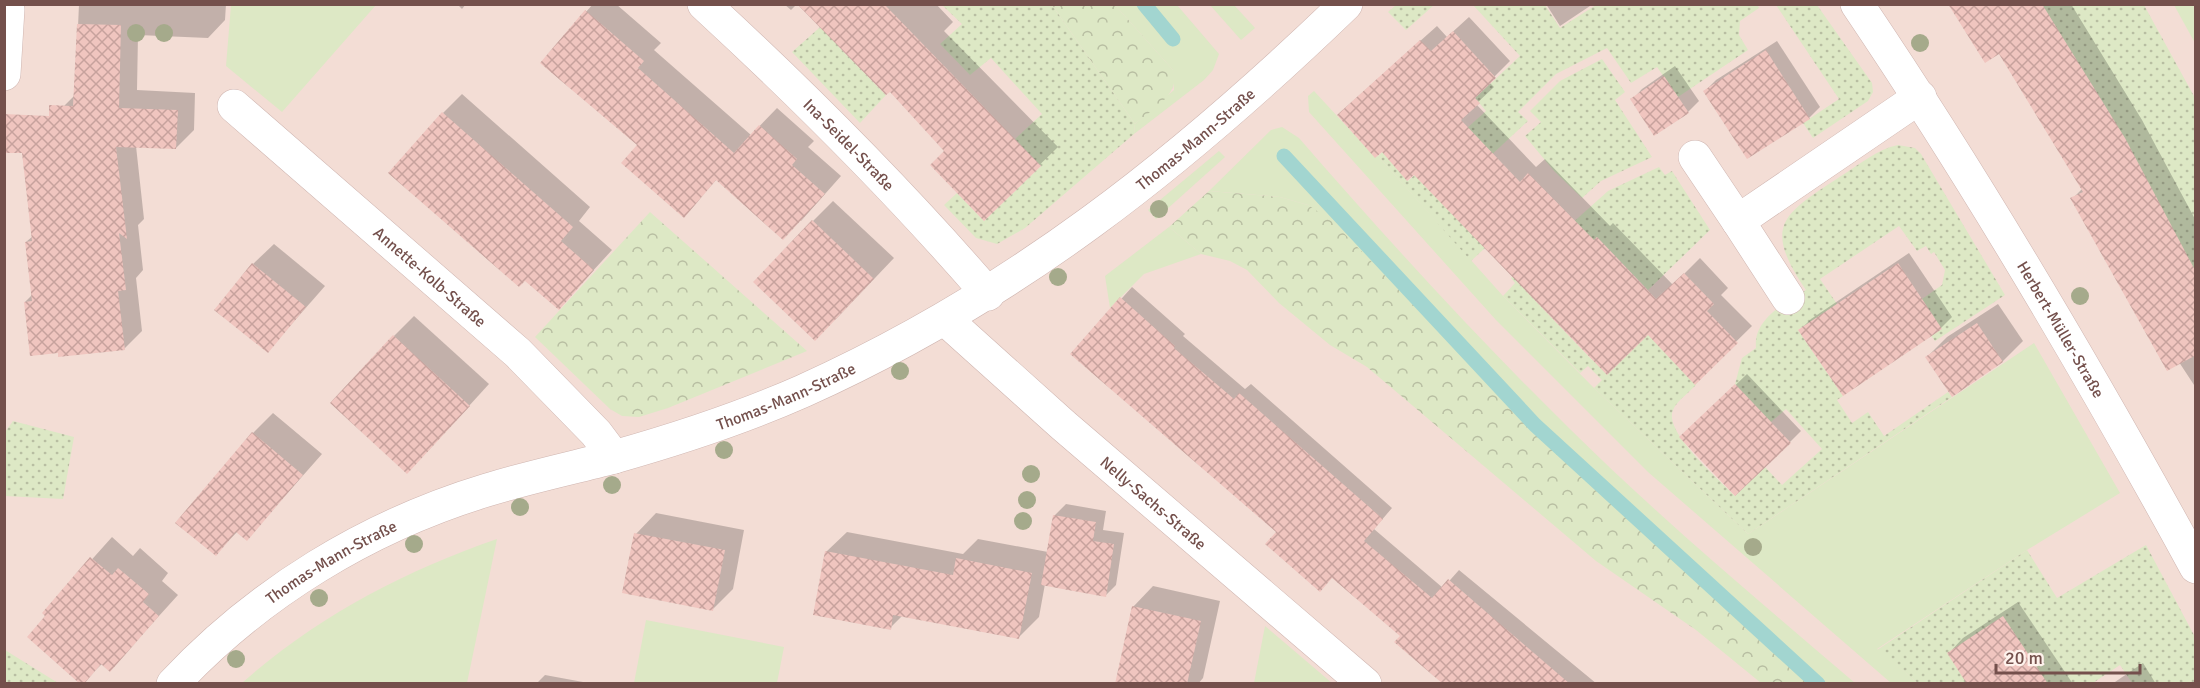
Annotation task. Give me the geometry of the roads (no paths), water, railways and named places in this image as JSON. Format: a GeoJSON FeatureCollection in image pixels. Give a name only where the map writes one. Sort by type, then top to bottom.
{"type":"FeatureCollection","features":[{"type":"Feature","properties":{"kind":"street","name":"Ina-Seidel-Straße"},"geometry":{"type":"LineString","coordinates":[[704,4],[780,73],[861,153],[988,294]]}},
{"type":"Feature","properties":{"kind":"street","name":"Thomas-Mann-Straße"},"geometry":{"type":"LineString","coordinates":[[173,684],[237,624],[311,570],[351,546],[403,521],[486,490],[689,435],[771,405],[945,319],[988,294],[1098,219],[1190,146],[1346,4]]}},
{"type":"Feature","properties":{"kind":"street","name":"Herbert-Müller-Straße"},"geometry":{"type":"LineString","coordinates":[[1857,4],[1920,97],[2051,309],[2196,567]]}},
{"type":"Feature","properties":{"kind":"street"},"geometry":{"type":"LineString","coordinates":[[4,74],[8,9]]}},
{"type":"Feature","properties":{"kind":"street"},"geometry":{"type":"LineString","coordinates":[[1738,221],[1920,97]]}},
{"type":"Feature","properties":{"kind":"street","name":"Annette-Kolb-Straße"},"geometry":{"type":"LineString","coordinates":[[234,106],[518,352],[596,433],[614,457]]}},
{"type":"Feature","properties":{"kind":"street"},"geometry":{"type":"LineString","coordinates":[[1695,157],[1788,298]]}},
{"type":"Feature","properties":{"kind":"street","name":"Nelly-Sachs-Straße"},"geometry":{"type":"LineString","coordinates":[[945,319],[1063,425],[1365,684]]}},
{"type":"Feature","properties":{"kind":"waterway"},"geometry":{"type":"LineString","coordinates":[[1144,4],[1173,39]]}},
{"type":"Feature","properties":{"kind":"waterway"},"geometry":{"type":"LineString","coordinates":[[1284,156],[1535,425],[1818,684]]}}]}
